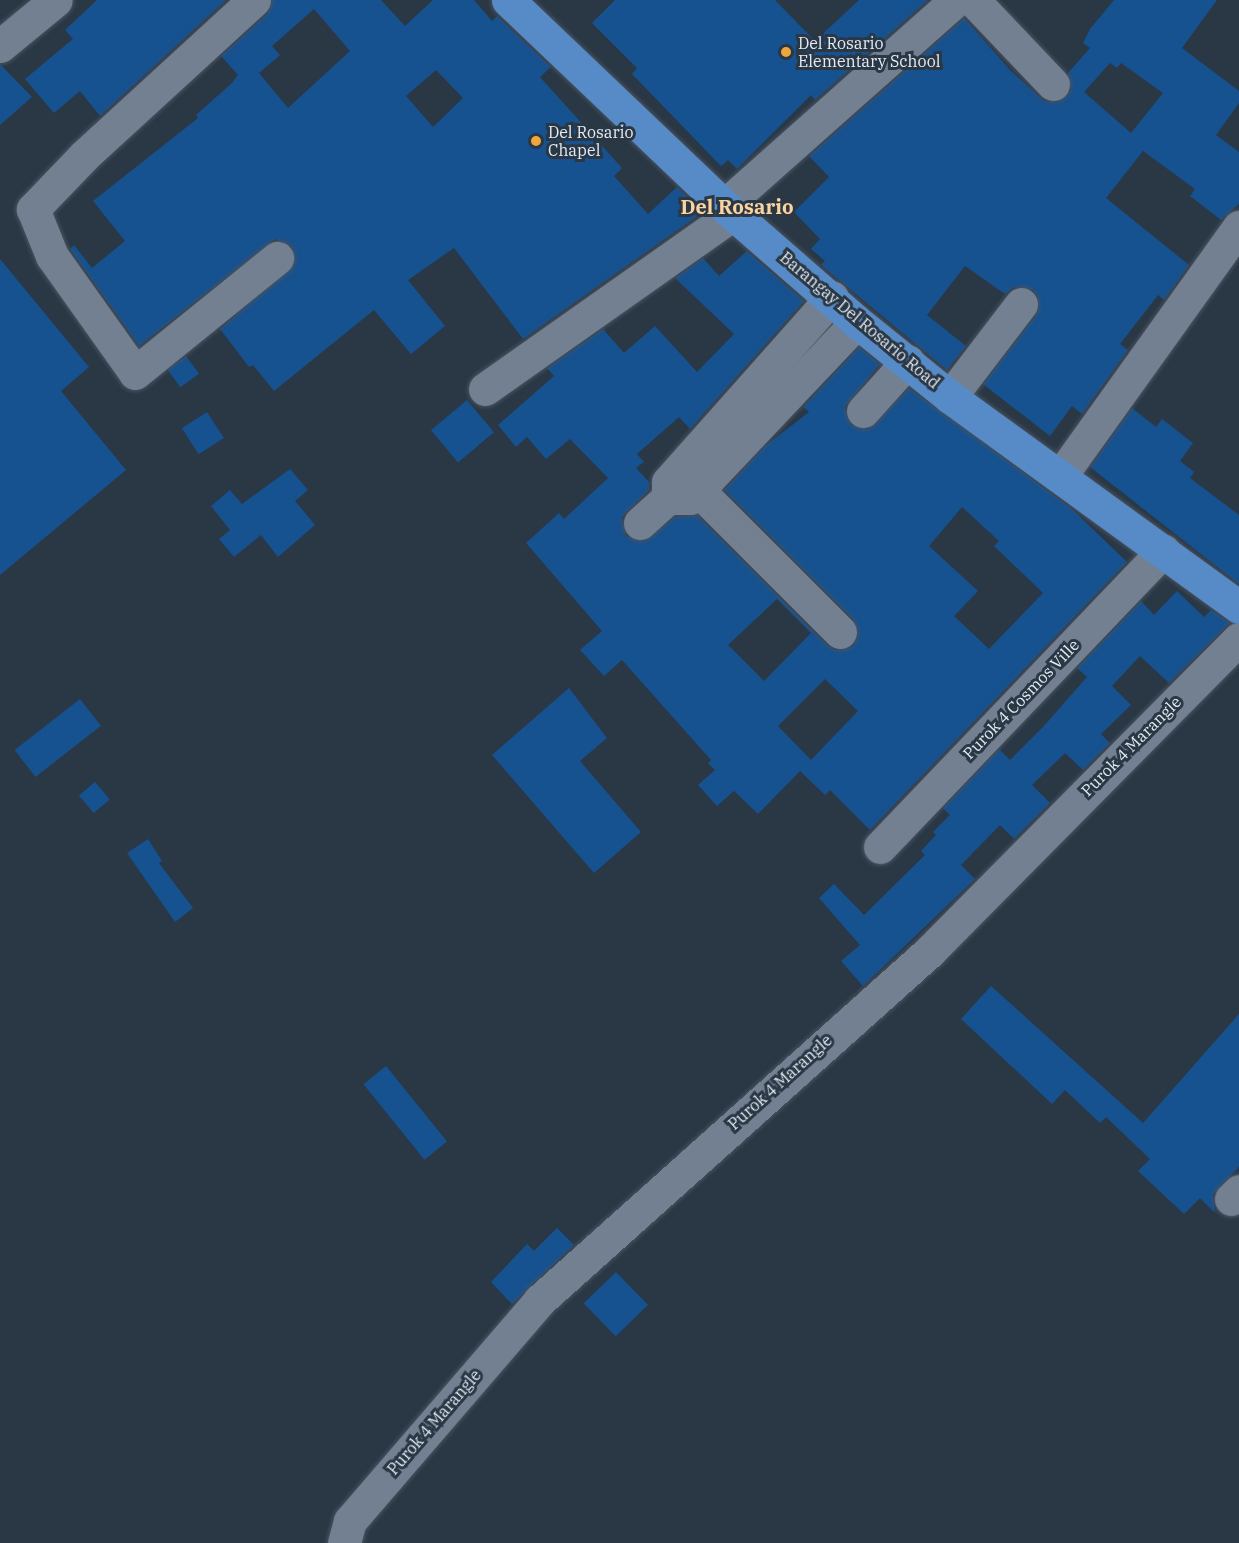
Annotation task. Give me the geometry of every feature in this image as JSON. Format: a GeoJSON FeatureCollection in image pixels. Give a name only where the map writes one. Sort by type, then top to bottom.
{"type":"FeatureCollection","features":[{"type":"Feature","properties":{"kind":"main road","name":"Barangay Del Rosario Road"},"geometry":{"type":"LineString","coordinates":[[508,0],[729,210],[832,297],[857,322],[950,397],[1062,474],[1239,607]]}},
{"type":"Feature","properties":{"kind":"street"},"geometry":{"type":"LineString","coordinates":[[0,46],[56,0]]}},
{"type":"Feature","properties":{"kind":"street"},"geometry":{"type":"LineString","coordinates":[[254,0],[84,156],[33,210],[52,256],[135,373],[277,258]]}},
{"type":"Feature","properties":{"kind":"street"},"geometry":{"type":"LineString","coordinates":[[485,389],[729,210],[956,0]]}},
{"type":"Feature","properties":{"kind":"street"},"geometry":{"type":"LineString","coordinates":[[974,0],[1053,84]]}},
{"type":"Feature","properties":{"kind":"street"},"geometry":{"type":"LineString","coordinates":[[1062,474],[1239,227]]}},
{"type":"Feature","properties":{"kind":"street"},"geometry":{"type":"LineString","coordinates":[[832,297],[672,474],[683,494],[840,632]]}},
{"type":"Feature","properties":{"kind":"street"},"geometry":{"type":"LineString","coordinates":[[950,397],[1021,304]]}},
{"type":"Feature","properties":{"kind":"street"},"geometry":{"type":"LineString","coordinates":[[640,523],[683,494],[857,322]]}},
{"type":"Feature","properties":{"kind":"street"},"geometry":{"type":"LineString","coordinates":[[863,411],[908,361]]}},
{"type":"Feature","properties":{"kind":"street","name":"Purok 4 Cosmos Ville"},"geometry":{"type":"LineString","coordinates":[[880,847],[1162,550]]}},
{"type":"Feature","properties":{"kind":"street","name":"Purok 4 Marangle"},"geometry":{"type":"LineString","coordinates":[[344,1543],[350,1521],[539,1301],[930,951],[1239,639]]}},
{"type":"Feature","properties":{"kind":"building"},"geometry":{"type":"Polygon","coordinates":[[[97,0],[226,0],[100,116],[80,91],[54,113],[25,79],[73,39],[65,30],[97,0]]]}},
{"type":"Feature","properties":{"kind":"building"},"geometry":{"type":"Polygon","coordinates":[[[272,0],[381,0],[405,26],[433,0],[474,0],[492,21],[497,16],[551,67],[540,77],[622,168],[614,176],[648,214],[677,187],[703,212],[523,339],[454,248],[408,280],[445,326],[411,354],[374,310],[274,391],[253,365],[249,367],[220,329],[294,265],[292,247],[275,239],[139,346],[70,249],[74,245],[92,268],[125,241],[93,201],[198,118],[196,115],[232,83],[238,75],[221,56],[267,14],[272,0]],[[314,9],[272,46],[280,55],[259,73],[288,108],[350,51],[314,9]],[[436,70],[406,96],[433,127],[463,98],[436,70]]]}},
{"type":"Feature","properties":{"kind":"building","name":"Del Rosario Elementary School"},"geometry":{"type":"Polygon","coordinates":[[[615,0],[775,0],[815,41],[859,0],[928,0],[815,100],[811,95],[737,169],[728,160],[721,166],[632,74],[637,68],[592,23],[615,0]]]}},
{"type":"Feature","properties":{"kind":"building"},"geometry":{"type":"Polygon","coordinates":[[[1114,0],[1217,0],[1182,48],[1239,91],[1239,103],[1216,135],[1239,152],[1239,204],[1221,220],[1190,196],[1195,189],[1143,151],[1106,198],[1189,265],[1164,300],[1158,295],[1120,344],[1128,350],[1082,414],[1072,406],[1050,436],[983,384],[1036,315],[1038,297],[1033,290],[1014,287],[1005,294],[965,266],[927,315],[966,346],[947,370],[821,265],[825,261],[811,249],[820,239],[794,212],[829,177],[809,156],[964,18],[1011,71],[1044,101],[1057,102],[1071,90],[1068,73],[1090,48],[1083,43],[1090,29],[1114,0]],[[1110,63],[1084,92],[1131,133],[1163,93],[1121,63],[1117,68],[1110,63]]]}},
{"type":"Feature","properties":{"kind":"building"},"geometry":{"type":"Polygon","coordinates":[[[0,64],[32,97],[0,125],[0,64]]]}},
{"type":"Feature","properties":{"kind":"building"},"geometry":{"type":"Polygon","coordinates":[[[747,251],[804,301],[690,429],[679,417],[637,454],[644,462],[636,468],[649,482],[649,490],[622,517],[626,536],[644,541],[675,517],[697,515],[827,645],[836,650],[853,646],[858,636],[853,619],[724,490],[765,446],[809,412],[803,407],[859,347],[880,364],[845,407],[851,425],[869,429],[909,388],[1071,508],[1127,562],[870,830],[830,790],[825,795],[800,771],[758,814],[734,791],[717,806],[698,785],[715,770],[708,763],[711,760],[622,660],[604,676],[580,650],[602,631],[526,543],[559,513],[564,519],[608,478],[570,439],[546,459],[527,437],[516,447],[498,425],[554,376],[547,368],[603,329],[624,353],[655,326],[697,372],[734,334],[675,278],[703,258],[719,276],[747,251]],[[962,507],[929,546],[978,591],[954,616],[989,649],[1043,593],[994,546],[999,541],[962,507]],[[777,599],[728,645],[764,681],[811,633],[777,599]],[[825,679],[778,726],[811,760],[858,711],[825,679]]]}},
{"type":"Feature","properties":{"kind":"building"},"geometry":{"type":"Polygon","coordinates":[[[0,259],[89,367],[61,391],[126,470],[0,575],[0,259]]]}},
{"type":"Feature","properties":{"kind":"building"},"geometry":{"type":"Polygon","coordinates":[[[186,356],[199,374],[180,387],[167,370],[186,356]]]}},
{"type":"Feature","properties":{"kind":"building"},"geometry":{"type":"Polygon","coordinates":[[[467,400],[494,432],[458,462],[431,430],[467,400]]]}},
{"type":"Feature","properties":{"kind":"building"},"geometry":{"type":"Polygon","coordinates":[[[1132,408],[1156,427],[1162,419],[1193,443],[1180,461],[1194,472],[1190,478],[1239,515],[1239,584],[1090,467],[1132,408]]]}},
{"type":"Feature","properties":{"kind":"building"},"geometry":{"type":"Polygon","coordinates":[[[207,412],[224,438],[199,454],[182,428],[207,412]]]}},
{"type":"Feature","properties":{"kind":"building"},"geometry":{"type":"Polygon","coordinates":[[[290,469],[308,490],[295,501],[315,525],[278,557],[261,535],[234,557],[219,539],[230,530],[211,506],[230,490],[242,504],[290,469]]]}},
{"type":"Feature","properties":{"kind":"building"},"geometry":{"type":"Polygon","coordinates":[[[1177,591],[1204,617],[1211,610],[1230,623],[1169,683],[1140,656],[1112,686],[1131,705],[1101,734],[1110,743],[1083,770],[1065,753],[1032,785],[1050,803],[1014,839],[1000,825],[961,865],[975,879],[863,986],[841,961],[860,945],[819,898],[834,884],[864,915],[925,855],[921,851],[936,835],[933,832],[950,815],[943,808],[999,749],[1010,760],[1043,727],[1087,677],[1077,668],[1141,601],[1154,615],[1177,591]]]}},
{"type":"Feature","properties":{"kind":"building"},"geometry":{"type":"Polygon","coordinates":[[[569,688],[607,738],[580,761],[641,832],[594,873],[492,755],[569,688]]]}},
{"type":"Feature","properties":{"kind":"building"},"geometry":{"type":"Polygon","coordinates":[[[80,699],[101,726],[36,777],[15,750],[80,699]]]}},
{"type":"Feature","properties":{"kind":"building"},"geometry":{"type":"Polygon","coordinates":[[[95,782],[110,800],[94,813],[79,795],[95,782]]]}},
{"type":"Feature","properties":{"kind":"building"},"geometry":{"type":"Polygon","coordinates":[[[148,839],[162,861],[159,863],[193,908],[175,922],[127,853],[148,839]]]}},
{"type":"Feature","properties":{"kind":"building"},"geometry":{"type":"Polygon","coordinates":[[[991,986],[1143,1123],[1239,1014],[1239,1167],[1213,1194],[1215,1213],[1200,1198],[1184,1214],[1138,1171],[1150,1159],[1106,1117],[1100,1123],[1065,1090],[1052,1104],[961,1019],[991,986]]]}},
{"type":"Feature","properties":{"kind":"building"},"geometry":{"type":"Polygon","coordinates":[[[386,1066],[447,1141],[425,1160],[363,1084],[386,1066]]]}},
{"type":"Feature","properties":{"kind":"building"},"geometry":{"type":"Polygon","coordinates":[[[557,1228],[574,1245],[512,1304],[491,1282],[527,1244],[534,1251],[557,1228]]]}},
{"type":"Feature","properties":{"kind":"building"},"geometry":{"type":"Polygon","coordinates":[[[616,1272],[648,1305],[616,1336],[584,1303],[616,1272]]]}},
{"type":"Feature","properties":{"kind":"place","name":"Del Rosario Elementary School"},"geometry":{"type":"Point","coordinates":[786,52]}},
{"type":"Feature","properties":{"kind":"place","name":"Del Rosario Chapel"},"geometry":{"type":"Point","coordinates":[536,141]}},
{"type":"Feature","properties":{"kind":"district","name":"Del Rosario"},"geometry":{"type":"Point","coordinates":[737,206]}}]}
